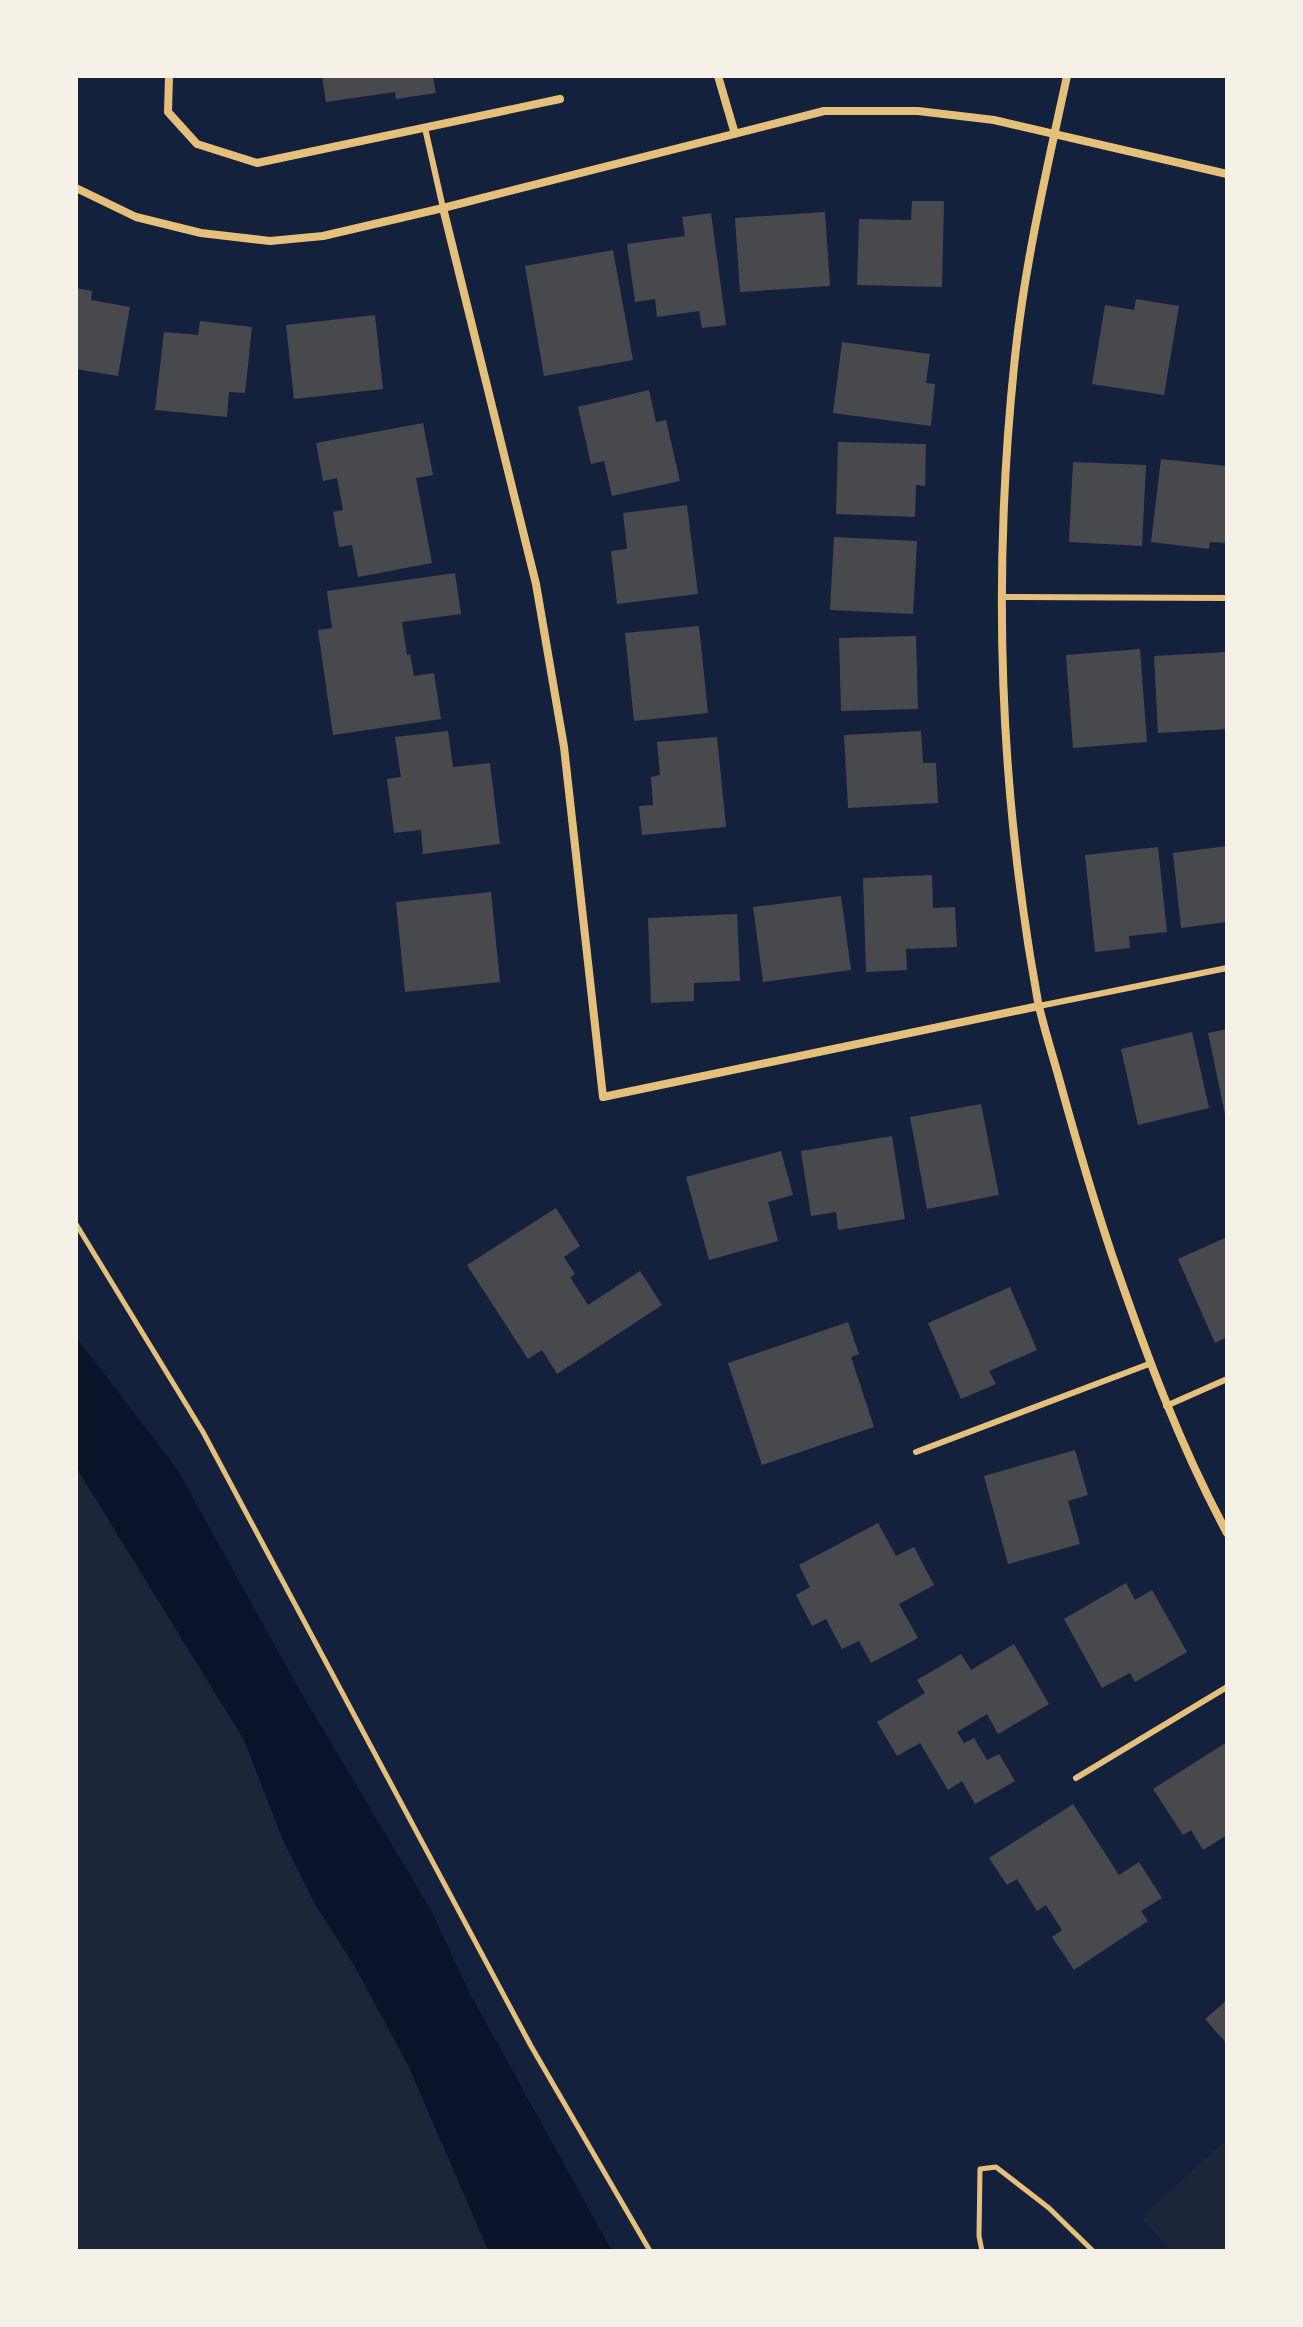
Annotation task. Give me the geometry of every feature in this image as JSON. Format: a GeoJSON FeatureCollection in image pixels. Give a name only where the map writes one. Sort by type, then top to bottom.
{"type":"FeatureCollection","features":[{"type":"Feature","properties":{"kind":"street"},"geometry":{"type":"LineString","coordinates":[[169,76],[168,112],[197,144],[257,163],[560,99]]}},
{"type":"Feature","properties":{"kind":"street"},"geometry":{"type":"LineString","coordinates":[[718,76],[735,134]]}},
{"type":"Feature","properties":{"kind":"street"},"geometry":{"type":"LineString","coordinates":[[1067,76],[1035,223],[1015,353],[1003,487],[1003,720],[1017,872],[1039,1006],[1088,1185],[1149,1364],[1204,1491],[1227,1533]]}},
{"type":"Feature","properties":{"kind":"street"},"geometry":{"type":"LineString","coordinates":[[76,188],[136,217],[201,233],[270,241],[323,236],[824,111],[918,111],[994,120],[1227,174]]}},
{"type":"Feature","properties":{"kind":"street"},"geometry":{"type":"LineString","coordinates":[[443,208],[536,584],[564,747],[603,1097],[1039,1006]]}},
{"type":"Feature","properties":{"kind":"lane"},"geometry":{"type":"LineString","coordinates":[[425,128],[443,208]]}},
{"type":"Feature","properties":{"kind":"lane"},"geometry":{"type":"LineString","coordinates":[[1001,597],[1227,598]]}},
{"type":"Feature","properties":{"kind":"lane"},"geometry":{"type":"LineString","coordinates":[[1039,1006],[1227,968]]}},
{"type":"Feature","properties":{"kind":"lane"},"geometry":{"type":"LineString","coordinates":[[916,1452],[1149,1364]]}},
{"type":"Feature","properties":{"kind":"lane"},"geometry":{"type":"LineString","coordinates":[[1166,1406],[1227,1379]]}},
{"type":"Feature","properties":{"kind":"lane"},"geometry":{"type":"LineString","coordinates":[[1076,1778],[1227,1687]]}},
{"type":"Feature","properties":{"kind":"path"},"geometry":{"type":"LineString","coordinates":[[76,1224],[203,1432],[531,2046],[650,2251]]}},
{"type":"Feature","properties":{"kind":"path"},"geometry":{"type":"LineString","coordinates":[[982,2251],[979,2236],[980,2169],[996,2167],[1049,2208],[1093,2251]]}},
{"type":"Feature","properties":{"kind":"shaded area"},"geometry":{"type":"Polygon","coordinates":[[[76,1337],[177,1469],[299,1689],[432,1912],[468,1990],[612,2251],[489,2251],[408,2065],[354,1965],[316,1906],[283,1840],[244,1740],[76,1467],[76,1337]]]}},
{"type":"Feature","properties":{"kind":"shaded area"},"geometry":{"type":"Polygon","coordinates":[[[76,1467],[244,1740],[283,1840],[316,1906],[354,1965],[408,2065],[489,2251],[76,2251],[76,1467]]]}},
{"type":"Feature","properties":{"kind":"shaded area"},"geometry":{"type":"Polygon","coordinates":[[[1227,2139],[1227,2251],[1171,2251],[1141,2217],[1227,2139]]]}},
{"type":"Feature","properties":{"kind":"building"},"geometry":{"type":"Polygon","coordinates":[[[322,76],[433,76],[436,93],[396,99],[395,92],[326,102],[322,76]]]}},
{"type":"Feature","properties":{"kind":"building"},"geometry":{"type":"Polygon","coordinates":[[[912,201],[944,201],[942,287],[857,285],[859,219],[911,220],[912,201]]]}},
{"type":"Feature","properties":{"kind":"building"},"geometry":{"type":"Polygon","coordinates":[[[825,212],[830,286],[740,292],[735,218],[825,212]]]}},
{"type":"Feature","properties":{"kind":"building"},"geometry":{"type":"Polygon","coordinates":[[[711,213],[726,325],[702,328],[699,311],[657,317],[655,299],[635,302],[627,244],[685,236],[682,217],[711,213]]]}},
{"type":"Feature","properties":{"kind":"building"},"geometry":{"type":"Polygon","coordinates":[[[613,250],[633,360],[544,376],[525,266],[613,250]]]}},
{"type":"Feature","properties":{"kind":"building"},"geometry":{"type":"Polygon","coordinates":[[[76,288],[92,291],[91,300],[130,307],[118,376],[76,369],[76,288]]]}},
{"type":"Feature","properties":{"kind":"building"},"geometry":{"type":"Polygon","coordinates":[[[1136,299],[1179,306],[1164,395],[1092,384],[1105,305],[1134,310],[1136,299]]]}},
{"type":"Feature","properties":{"kind":"building"},"geometry":{"type":"Polygon","coordinates":[[[375,315],[383,389],[294,399],[286,325],[375,315]]]}},
{"type":"Feature","properties":{"kind":"building"},"geometry":{"type":"Polygon","coordinates":[[[200,321],[252,327],[245,393],[229,392],[227,417],[155,410],[164,332],[198,335],[200,321]]]}},
{"type":"Feature","properties":{"kind":"building"},"geometry":{"type":"Polygon","coordinates":[[[842,342],[930,354],[926,383],[935,384],[931,426],[833,413],[842,342]]]}},
{"type":"Feature","properties":{"kind":"building"},"geometry":{"type":"Polygon","coordinates":[[[649,390],[656,422],[666,420],[680,481],[612,496],[604,461],[591,464],[578,407],[649,390]]]}},
{"type":"Feature","properties":{"kind":"building"},"geometry":{"type":"Polygon","coordinates":[[[423,423],[433,475],[416,478],[432,563],[358,577],[352,545],[339,547],[333,512],[343,510],[337,478],[323,481],[316,443],[423,423]]]}},
{"type":"Feature","properties":{"kind":"building"},"geometry":{"type":"Polygon","coordinates":[[[838,442],[926,444],[925,486],[916,485],[915,517],[836,514],[838,442]]]}},
{"type":"Feature","properties":{"kind":"building"},"geometry":{"type":"Polygon","coordinates":[[[1161,459],[1227,466],[1226,543],[1210,542],[1209,549],[1151,542],[1161,459]]]}},
{"type":"Feature","properties":{"kind":"building"},"geometry":{"type":"Polygon","coordinates":[[[1073,462],[1146,465],[1142,546],[1069,542],[1073,462]]]}},
{"type":"Feature","properties":{"kind":"building"},"geometry":{"type":"Polygon","coordinates":[[[687,505],[698,594],[617,604],[611,551],[627,549],[623,513],[687,505]]]}},
{"type":"Feature","properties":{"kind":"building"},"geometry":{"type":"Polygon","coordinates":[[[834,537],[917,541],[913,614],[830,610],[834,537]]]}},
{"type":"Feature","properties":{"kind":"building"},"geometry":{"type":"Polygon","coordinates":[[[455,573],[461,614],[402,622],[414,676],[434,673],[441,719],[333,735],[318,630],[332,628],[327,591],[455,573]]]}},
{"type":"Feature","properties":{"kind":"building"},"geometry":{"type":"Polygon","coordinates":[[[699,626],[708,713],[634,721],[625,633],[699,626]]]}},
{"type":"Feature","properties":{"kind":"building"},"geometry":{"type":"Polygon","coordinates":[[[916,636],[918,709],[841,711],[839,638],[916,636]]]}},
{"type":"Feature","properties":{"kind":"building"},"geometry":{"type":"Polygon","coordinates":[[[1140,649],[1147,742],[1073,748],[1066,655],[1140,649]]]}},
{"type":"Feature","properties":{"kind":"building"},"geometry":{"type":"Polygon","coordinates":[[[1227,652],[1227,729],[1158,733],[1154,656],[1227,652]]]}},
{"type":"Feature","properties":{"kind":"building"},"geometry":{"type":"Polygon","coordinates":[[[448,731],[453,767],[490,763],[500,844],[423,854],[421,830],[394,833],[387,779],[401,777],[395,737],[448,731]]]}},
{"type":"Feature","properties":{"kind":"building"},"geometry":{"type":"Polygon","coordinates":[[[921,731],[923,763],[936,763],[938,803],[848,808],[844,735],[921,731]]]}},
{"type":"Feature","properties":{"kind":"building"},"geometry":{"type":"Polygon","coordinates":[[[717,737],[726,827],[642,835],[639,806],[653,805],[651,777],[660,775],[657,742],[717,737]]]}},
{"type":"Feature","properties":{"kind":"building"},"geometry":{"type":"Polygon","coordinates":[[[1227,846],[1227,922],[1181,928],[1173,853],[1227,846]]]}},
{"type":"Feature","properties":{"kind":"building"},"geometry":{"type":"Polygon","coordinates":[[[1158,847],[1167,932],[1129,936],[1130,948],[1095,952],[1085,855],[1158,847]]]}},
{"type":"Feature","properties":{"kind":"building"},"geometry":{"type":"Polygon","coordinates":[[[932,875],[933,908],[955,907],[957,947],[906,949],[907,970],[866,972],[863,878],[932,875]]]}},
{"type":"Feature","properties":{"kind":"building"},"geometry":{"type":"Polygon","coordinates":[[[491,892],[500,982],[405,992],[396,902],[491,892]]]}},
{"type":"Feature","properties":{"kind":"building"},"geometry":{"type":"Polygon","coordinates":[[[841,896],[851,970],[763,982],[753,907],[841,896]]]}},
{"type":"Feature","properties":{"kind":"building"},"geometry":{"type":"Polygon","coordinates":[[[737,914],[740,981],[694,983],[694,1001],[651,1003],[648,918],[737,914]]]}},
{"type":"Feature","properties":{"kind":"building"},"geometry":{"type":"Polygon","coordinates":[[[1227,1029],[1227,1119],[1226,1119],[1208,1033],[1227,1029]]]}},
{"type":"Feature","properties":{"kind":"building"},"geometry":{"type":"Polygon","coordinates":[[[1192,1032],[1209,1108],[1138,1125],[1121,1049],[1192,1032]]]}},
{"type":"Feature","properties":{"kind":"building"},"geometry":{"type":"Polygon","coordinates":[[[981,1104],[999,1195],[927,1209],[910,1117],[981,1104]]]}},
{"type":"Feature","properties":{"kind":"building"},"geometry":{"type":"Polygon","coordinates":[[[892,1136],[905,1219],[838,1230],[836,1212],[811,1216],[801,1151],[892,1136]]]}},
{"type":"Feature","properties":{"kind":"building"},"geometry":{"type":"Polygon","coordinates":[[[781,1151],[793,1195],[768,1202],[778,1241],[709,1260],[686,1177],[781,1151]]]}},
{"type":"Feature","properties":{"kind":"building"},"geometry":{"type":"Polygon","coordinates":[[[556,1208],[580,1246],[564,1257],[575,1274],[570,1277],[588,1305],[640,1271],[662,1305],[557,1374],[542,1350],[528,1359],[467,1265],[556,1208]]]}},
{"type":"Feature","properties":{"kind":"building"},"geometry":{"type":"Polygon","coordinates":[[[1227,1237],[1227,1337],[1215,1343],[1178,1259],[1227,1237]]]}},
{"type":"Feature","properties":{"kind":"building"},"geometry":{"type":"Polygon","coordinates":[[[1010,1287],[1037,1350],[989,1371],[996,1384],[961,1399],[928,1323],[1010,1287]]]}},
{"type":"Feature","properties":{"kind":"building"},"geometry":{"type":"Polygon","coordinates":[[[848,1322],[859,1354],[851,1357],[874,1427],[762,1465],[728,1363],[848,1322]]]}},
{"type":"Feature","properties":{"kind":"building"},"geometry":{"type":"Polygon","coordinates":[[[1075,1450],[1088,1495],[1068,1501],[1080,1544],[1008,1564],[984,1476],[1075,1450]]]}},
{"type":"Feature","properties":{"kind":"building"},"geometry":{"type":"Polygon","coordinates":[[[878,1523],[896,1556],[914,1547],[934,1585],[899,1604],[918,1638],[871,1663],[859,1641],[842,1649],[826,1619],[812,1626],[796,1595],[810,1587],[799,1565],[878,1523]]]}},
{"type":"Feature","properties":{"kind":"building"},"geometry":{"type":"Polygon","coordinates":[[[1126,1583],[1135,1600],[1152,1590],[1187,1652],[1135,1682],[1130,1673],[1102,1688],[1064,1619],[1126,1583]]]}},
{"type":"Feature","properties":{"kind":"building"},"geometry":{"type":"Polygon","coordinates":[[[1014,1644],[1049,1704],[998,1734],[987,1714],[957,1732],[964,1743],[974,1738],[987,1760],[999,1754],[1015,1781],[975,1804],[962,1781],[948,1790],[920,1743],[897,1756],[877,1722],[925,1693],[917,1680],[961,1654],[971,1670],[1014,1644]]]}},
{"type":"Feature","properties":{"kind":"building"},"geometry":{"type":"Polygon","coordinates":[[[1227,1742],[1227,1835],[1203,1850],[1191,1830],[1183,1835],[1153,1789],[1227,1742]]]}},
{"type":"Feature","properties":{"kind":"building"},"geometry":{"type":"Polygon","coordinates":[[[1073,1804],[1119,1875],[1139,1862],[1162,1898],[1141,1911],[1148,1921],[1074,1970],[1052,1937],[1062,1930],[1046,1905],[1037,1911],[1017,1879],[1007,1885],[989,1858],[1073,1804]]]}},
{"type":"Feature","properties":{"kind":"building"},"geometry":{"type":"Polygon","coordinates":[[[1227,2000],[1227,2044],[1205,2019],[1227,2000]]]}}]}
